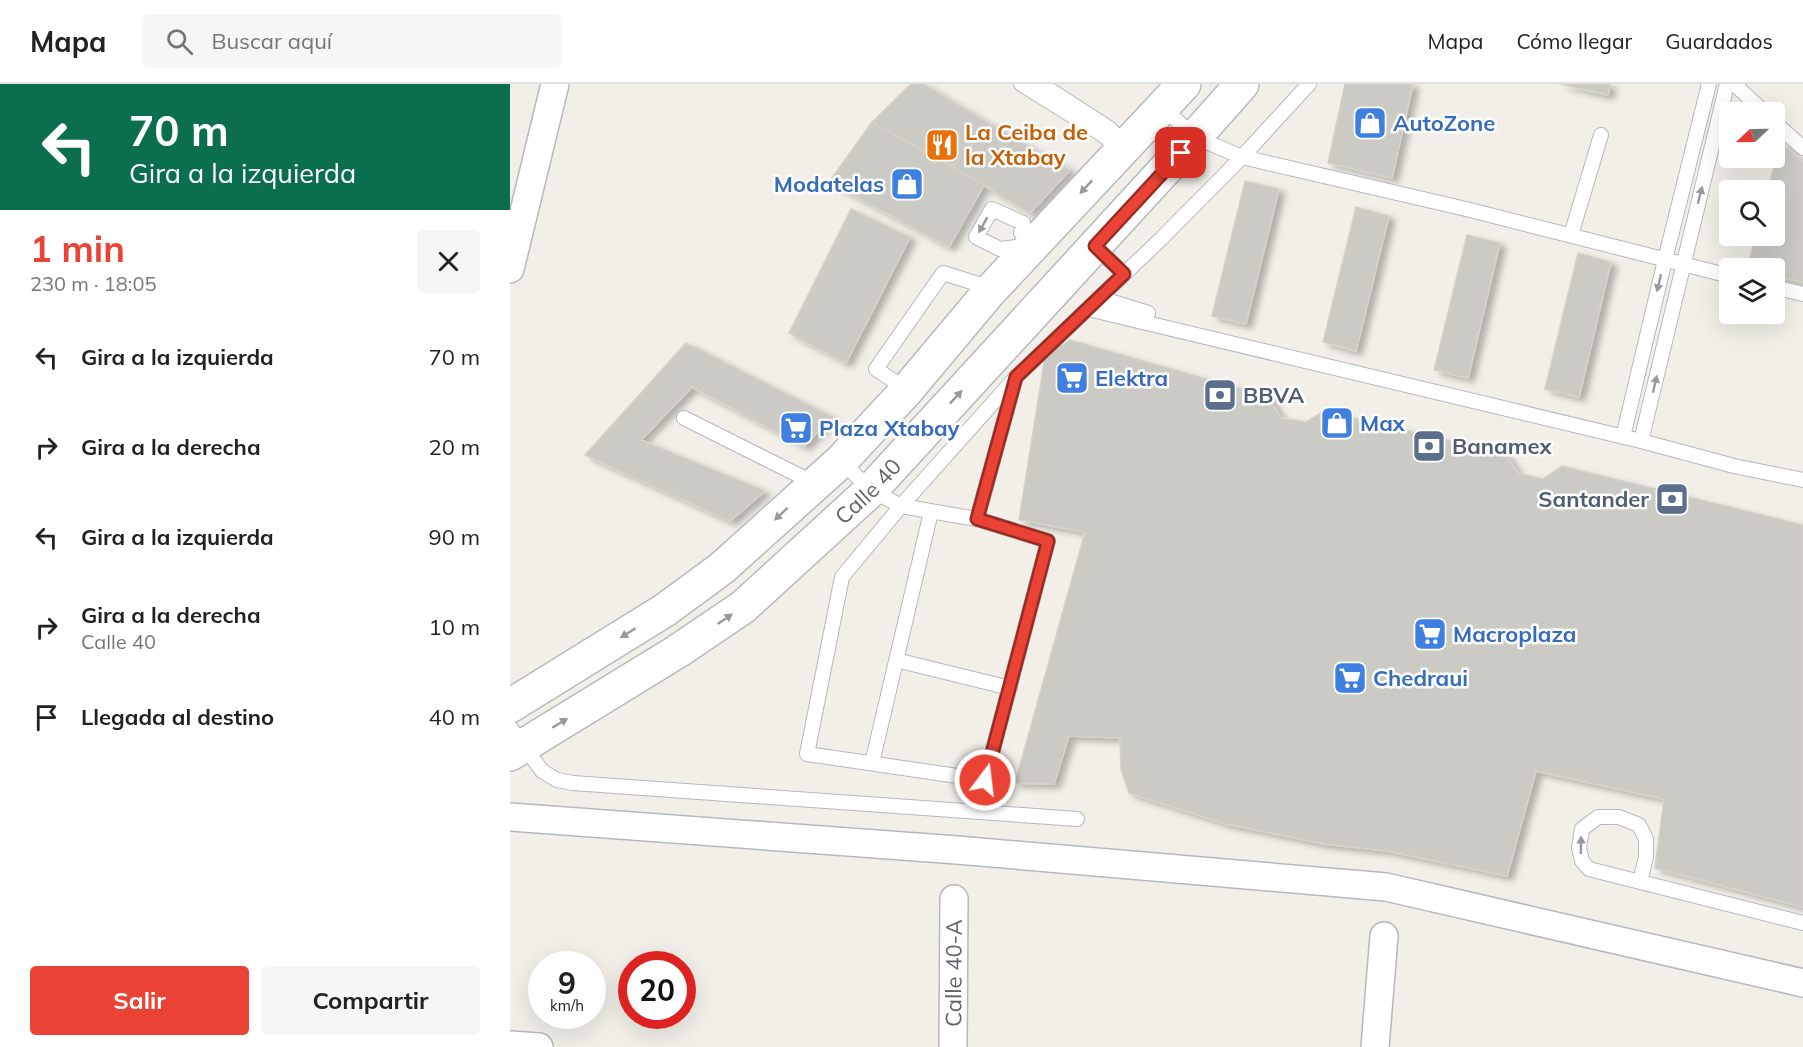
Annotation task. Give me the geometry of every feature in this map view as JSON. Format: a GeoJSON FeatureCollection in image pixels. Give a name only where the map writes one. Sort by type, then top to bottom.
{"type":"FeatureCollection","features":[{"type":"Feature","properties":{"kind":"main road","name":"Calle 40"},"geometry":{"type":"LineString","coordinates":[[510,706],[665,610],[722,568],[841,461],[907,390],[990,291],[1184,84]]}},
{"type":"Feature","properties":{"kind":"main road","name":"Calle 40"},"geometry":{"type":"LineString","coordinates":[[515,742],[678,651],[742,607],[871,490],[1242,84]]}},
{"type":"Feature","properties":{"kind":"street"},"geometry":{"type":"LineString","coordinates":[[510,269],[555,84]]}},
{"type":"Feature","properties":{"kind":"street"},"geometry":{"type":"LineString","coordinates":[[510,817],[957,849],[1386,887],[1803,983]]}},
{"type":"Feature","properties":{"kind":"street","name":"Calle 40-A"},"geometry":{"type":"LineString","coordinates":[[953,1047],[954,899]]}},
{"type":"Feature","properties":{"kind":"street"},"geometry":{"type":"LineString","coordinates":[[1375,1047],[1384,936]]}},
{"type":"Feature","properties":{"kind":"street"},"geometry":{"type":"LineString","coordinates":[[510,1045],[539,1047]]}},
{"type":"Feature","properties":{"kind":"lane"},"geometry":{"type":"LineString","coordinates":[[1021,84],[1123,148]]}},
{"type":"Feature","properties":{"kind":"lane"},"geometry":{"type":"LineString","coordinates":[[1041,84],[1109,128],[1123,148]]}},
{"type":"Feature","properties":{"kind":"lane"},"geometry":{"type":"LineString","coordinates":[[841,461],[871,490],[901,506],[977,519],[1048,541],[985,780],[807,754],[842,577],[901,506],[1016,377],[1089,309],[1242,157],[1309,84]]}},
{"type":"Feature","properties":{"kind":"lane"},"geometry":{"type":"LineString","coordinates":[[1623,437],[1709,84]]}},
{"type":"Feature","properties":{"kind":"lane"},"geometry":{"type":"LineString","coordinates":[[1641,441],[1727,84]]}},
{"type":"Feature","properties":{"kind":"lane"},"geometry":{"type":"LineString","coordinates":[[1734,84],[1753,102]]}},
{"type":"Feature","properties":{"kind":"lane"},"geometry":{"type":"LineString","coordinates":[[1163,108],[1196,137],[1242,157],[1466,209],[1719,273]]}},
{"type":"Feature","properties":{"kind":"lane"},"geometry":{"type":"LineString","coordinates":[[1785,132],[1803,148]]}},
{"type":"Feature","properties":{"kind":"lane"},"geometry":{"type":"LineString","coordinates":[[1571,235],[1602,135]]}},
{"type":"Feature","properties":{"kind":"lane"},"geometry":{"type":"LineString","coordinates":[[1095,246],[1124,274]]}},
{"type":"Feature","properties":{"kind":"lane"},"geometry":{"type":"LineString","coordinates":[[907,390],[876,369],[944,273],[978,284],[990,291]]}},
{"type":"Feature","properties":{"kind":"lane"},"geometry":{"type":"LineString","coordinates":[[1785,290],[1803,294]]}},
{"type":"Feature","properties":{"kind":"lane"},"geometry":{"type":"LineString","coordinates":[[1100,298],[1148,313]]}},
{"type":"Feature","properties":{"kind":"lane"},"geometry":{"type":"LineString","coordinates":[[1089,309],[1641,441],[1734,466],[1803,480]]}},
{"type":"Feature","properties":{"kind":"lane"},"geometry":{"type":"LineString","coordinates":[[977,519],[1016,377]]}},
{"type":"Feature","properties":{"kind":"lane"},"geometry":{"type":"LineString","coordinates":[[684,418],[804,478],[812,485]]}},
{"type":"Feature","properties":{"kind":"lane"},"geometry":{"type":"LineString","coordinates":[[872,764],[931,512]]}},
{"type":"Feature","properties":{"kind":"lane"},"geometry":{"type":"LineString","coordinates":[[896,660],[1010,688]]}},
{"type":"Feature","properties":{"kind":"lane"},"geometry":{"type":"LineString","coordinates":[[515,742],[542,771],[557,780],[573,783],[1077,819]]}},
{"type":"Feature","properties":{"kind":"lane"},"geometry":{"type":"LineString","coordinates":[[1640,882],[1646,857],[1646,839],[1639,825],[1619,817],[1598,817],[1582,829],[1579,848],[1582,861],[1589,869],[1640,882],[1803,923]]}},
{"type":"Feature","properties":{"kind":"building","name":"La Ceiba de la Xtabay"},"geometry":{"type":"Polygon","coordinates":[[[911,84],[924,84],[990,124],[953,167],[872,122],[911,84]]]}},
{"type":"Feature","properties":{"kind":"building","name":"AutoZone"},"geometry":{"type":"Polygon","coordinates":[[[1345,84],[1413,84],[1392,178],[1328,163],[1345,84]]]}},
{"type":"Feature","properties":{"kind":"building"},"geometry":{"type":"Polygon","coordinates":[[[1560,84],[1610,84],[1608,95],[1560,84]]]}},
{"type":"Feature","properties":{"kind":"building","name":"Modatelas"},"geometry":{"type":"Polygon","coordinates":[[[872,122],[984,185],[949,247],[829,182],[872,122]]]}},
{"type":"Feature","properties":{"kind":"building"},"geometry":{"type":"Polygon","coordinates":[[[990,124],[1070,170],[1030,213],[953,167],[990,124]]]}},
{"type":"Feature","properties":{"kind":"building"},"geometry":{"type":"Polygon","coordinates":[[[1785,147],[1803,163],[1803,282],[1785,278],[1785,258],[1750,258],[1753,246],[1785,246],[1785,180],[1770,180],[1774,168],[1785,168],[1785,147]]]}},
{"type":"Feature","properties":{"kind":"building"},"geometry":{"type":"Polygon","coordinates":[[[1245,181],[1279,189],[1246,324],[1212,316],[1245,181]]]}},
{"type":"Feature","properties":{"kind":"building"},"geometry":{"type":"Polygon","coordinates":[[[1356,207],[1389,216],[1356,351],[1323,342],[1356,207]]]}},
{"type":"Feature","properties":{"kind":"building"},"geometry":{"type":"Polygon","coordinates":[[[851,209],[910,237],[846,363],[789,333],[851,209]]]}},
{"type":"Feature","properties":{"kind":"building"},"geometry":{"type":"Polygon","coordinates":[[[1467,235],[1500,243],[1468,378],[1434,370],[1467,235]]]}},
{"type":"Feature","properties":{"kind":"building"},"geometry":{"type":"Polygon","coordinates":[[[1578,253],[1611,262],[1579,397],[1545,389],[1578,253]]]}},
{"type":"Feature","properties":{"kind":"building","name":"Macroplaza"},"geometry":{"type":"Polygon","coordinates":[[[1070,340],[1269,397],[1281,418],[1306,422],[1324,411],[1505,454],[1518,473],[1543,479],[1562,466],[1803,525],[1803,907],[1655,868],[1664,799],[1536,771],[1507,876],[1388,851],[1324,844],[1227,824],[1129,793],[1121,769],[1120,738],[1069,736],[1054,784],[1015,783],[1085,532],[1019,520],[1045,357],[1070,340]]]}},
{"type":"Feature","properties":{"kind":"building","name":"Plaza Xtabay"},"geometry":{"type":"Polygon","coordinates":[[[686,343],[833,417],[804,446],[692,387],[641,440],[765,491],[730,521],[585,455],[686,343]]]}},
{"type":"Feature","properties":{"kind":"place","name":"AutoZone"},"geometry":{"type":"Point","coordinates":[1370,123]}},
{"type":"Feature","properties":{"kind":"place","name":"La Ceiba de la Xtabay"},"geometry":{"type":"Point","coordinates":[942,145]}},
{"type":"Feature","properties":{"kind":"place","name":"Modatelas"},"geometry":{"type":"Point","coordinates":[907,184]}},
{"type":"Feature","properties":{"kind":"place","name":"Elektra"},"geometry":{"type":"Point","coordinates":[1072,378]}},
{"type":"Feature","properties":{"kind":"place","name":"BBVA"},"geometry":{"type":"Point","coordinates":[1220,395]}},
{"type":"Feature","properties":{"kind":"place","name":"Max"},"geometry":{"type":"Point","coordinates":[1337,423]}},
{"type":"Feature","properties":{"kind":"place","name":"Plaza Xtabay"},"geometry":{"type":"Point","coordinates":[796,428]}},
{"type":"Feature","properties":{"kind":"place","name":"Banamex"},"geometry":{"type":"Point","coordinates":[1429,446]}},
{"type":"Feature","properties":{"kind":"place","name":"Santander"},"geometry":{"type":"Point","coordinates":[1672,499]}},
{"type":"Feature","properties":{"kind":"place","name":"Macroplaza"},"geometry":{"type":"Point","coordinates":[1430,634]}},
{"type":"Feature","properties":{"kind":"place","name":"Chedraui"},"geometry":{"type":"Point","coordinates":[1350,678]}},
{"type":"Feature","properties":{"kind":"route"},"geometry":{"type":"LineString","coordinates":[[985,780],[1048,541],[977,519],[1016,377],[1124,274],[1095,246],[1181,153]]}}]}
